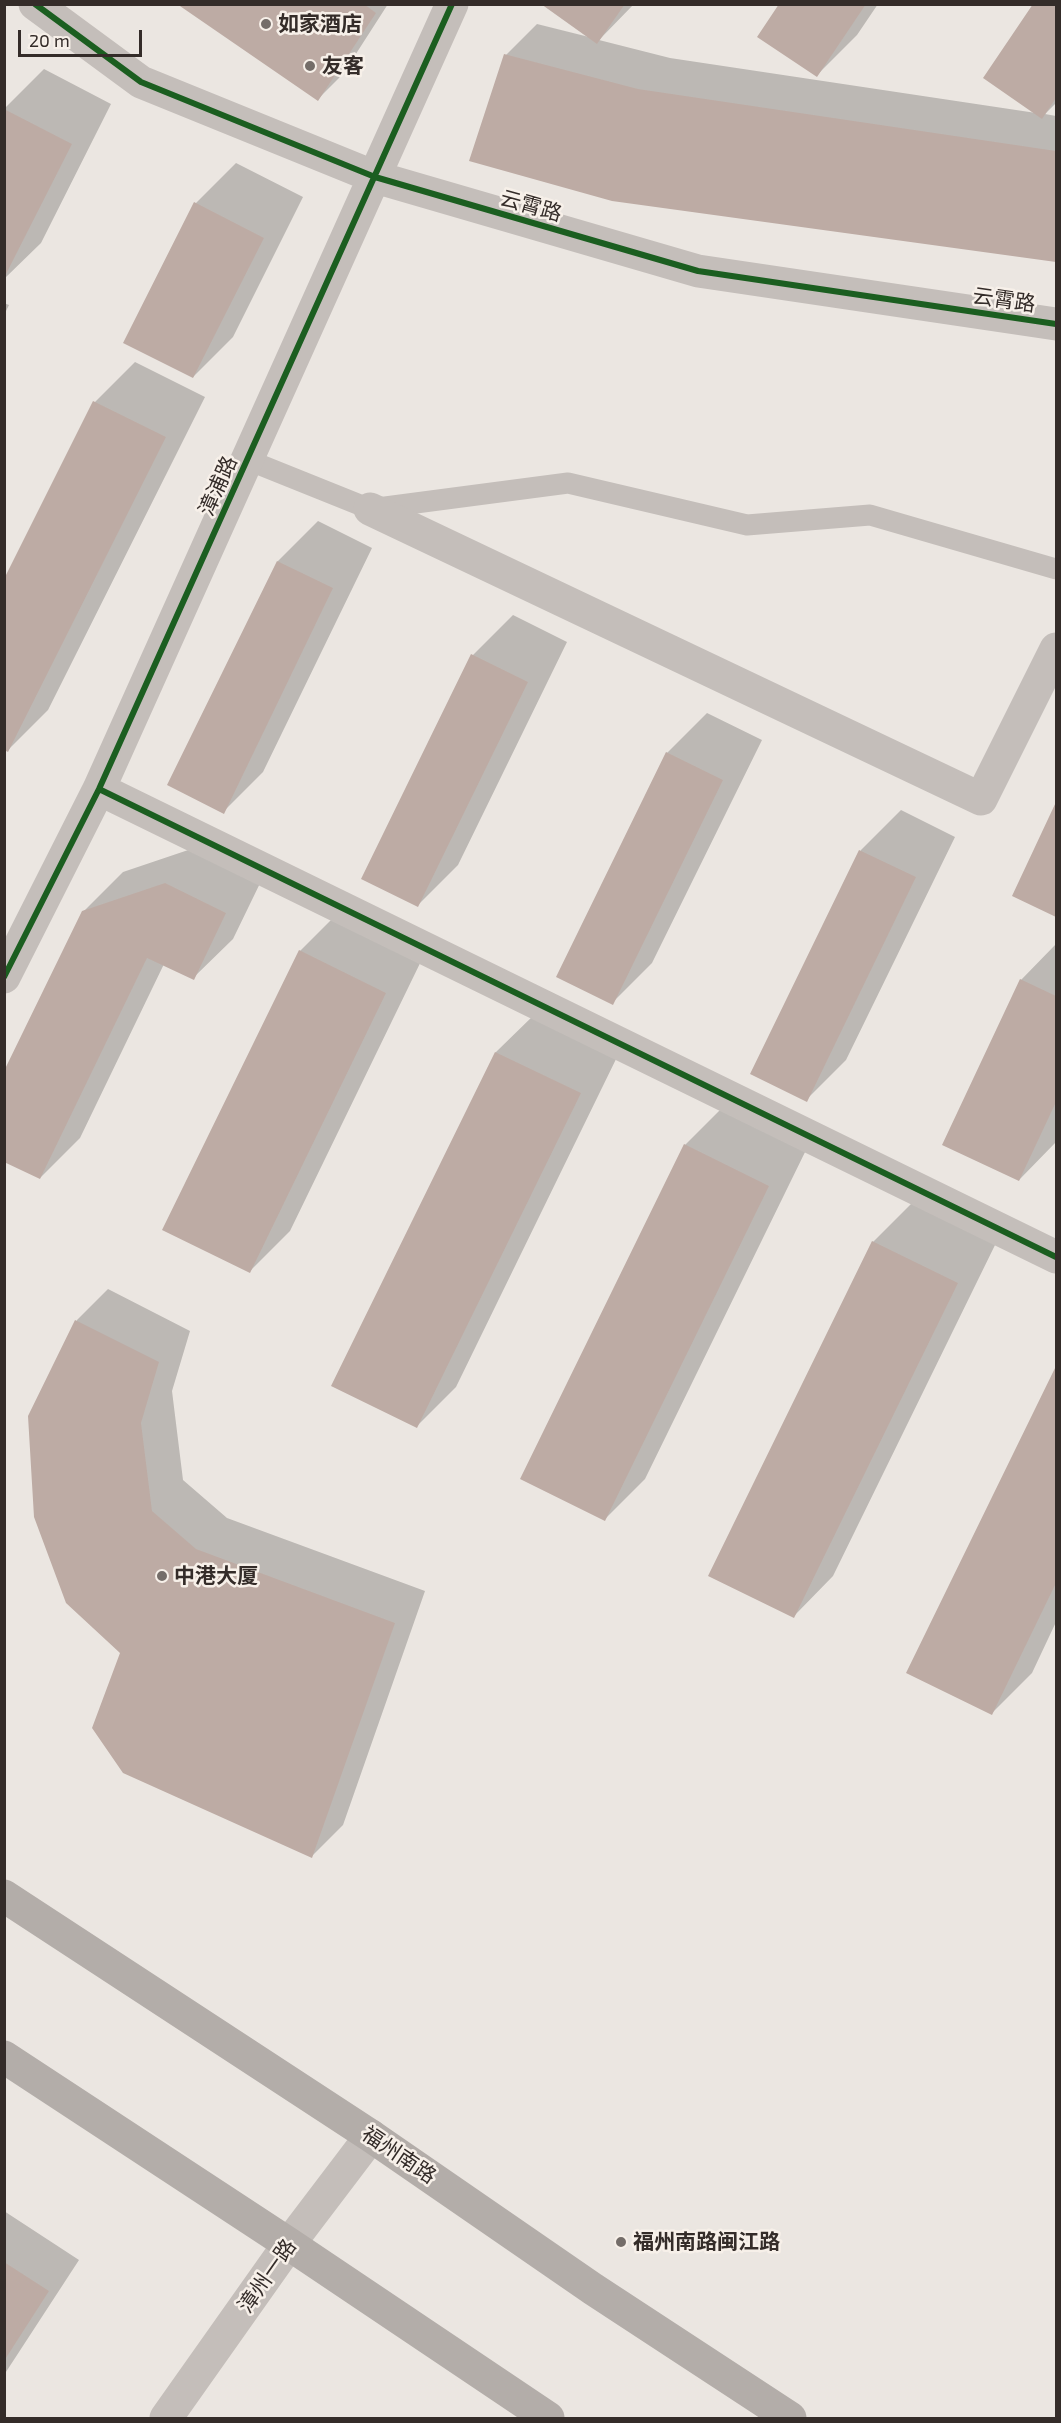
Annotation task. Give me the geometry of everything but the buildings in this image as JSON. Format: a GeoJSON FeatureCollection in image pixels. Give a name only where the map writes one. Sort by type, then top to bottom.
{"type":"FeatureCollection","features":[{"type":"Feature","properties":{"kind":"main road","name":"福州南路"},"geometry":{"type":"LineString","coordinates":[[4,1896],[371,2136],[603,2295],[790,2418]]}},
{"type":"Feature","properties":{"kind":"main road"},"geometry":{"type":"LineString","coordinates":[[4,2058],[289,2244],[548,2418]]}},
{"type":"Feature","properties":{"kind":"street","name":"云霄路"},"geometry":{"type":"LineString","coordinates":[[35,4],[141,82],[375,177],[698,272],[1056,324]]}},
{"type":"Feature","properties":{"kind":"street","name":"漳浦路"},"geometry":{"type":"LineString","coordinates":[[4,977],[99,789],[452,4]]}},
{"type":"Feature","properties":{"kind":"street"},"geometry":{"type":"LineString","coordinates":[[370,509],[981,800],[1056,649]]}},
{"type":"Feature","properties":{"kind":"street"},"geometry":{"type":"LineString","coordinates":[[99,789],[1056,1257]]}},
{"type":"Feature","properties":{"kind":"street","name":"漳州一路"},"geometry":{"type":"LineString","coordinates":[[166,2418],[289,2244],[371,2136]]}},
{"type":"Feature","properties":{"kind":"lane"},"geometry":{"type":"LineString","coordinates":[[248,460],[370,509],[567,483],[747,525],[870,515],[1056,569]]}},
{"type":"Feature","properties":{"kind":"cycle path"},"geometry":{"type":"LineString","coordinates":[[35,4],[141,82],[375,177],[698,271],[1056,324]]}},
{"type":"Feature","properties":{"kind":"cycle path"},"geometry":{"type":"LineString","coordinates":[[4,977],[99,789],[452,4]]}},
{"type":"Feature","properties":{"kind":"cycle path"},"geometry":{"type":"LineString","coordinates":[[99,789],[1056,1257]]}},
{"type":"Feature","properties":{"kind":"place","name":"如家酒店"},"geometry":{"type":"Point","coordinates":[266,24]}},
{"type":"Feature","properties":{"kind":"place","name":"友客"},"geometry":{"type":"Point","coordinates":[310,66]}},
{"type":"Feature","properties":{"kind":"place","name":"中港大厦"},"geometry":{"type":"Point","coordinates":[162,1576]}},
{"type":"Feature","properties":{"kind":"place","name":"福州南路闽江路"},"geometry":{"type":"Point","coordinates":[621,2242]}}]}
